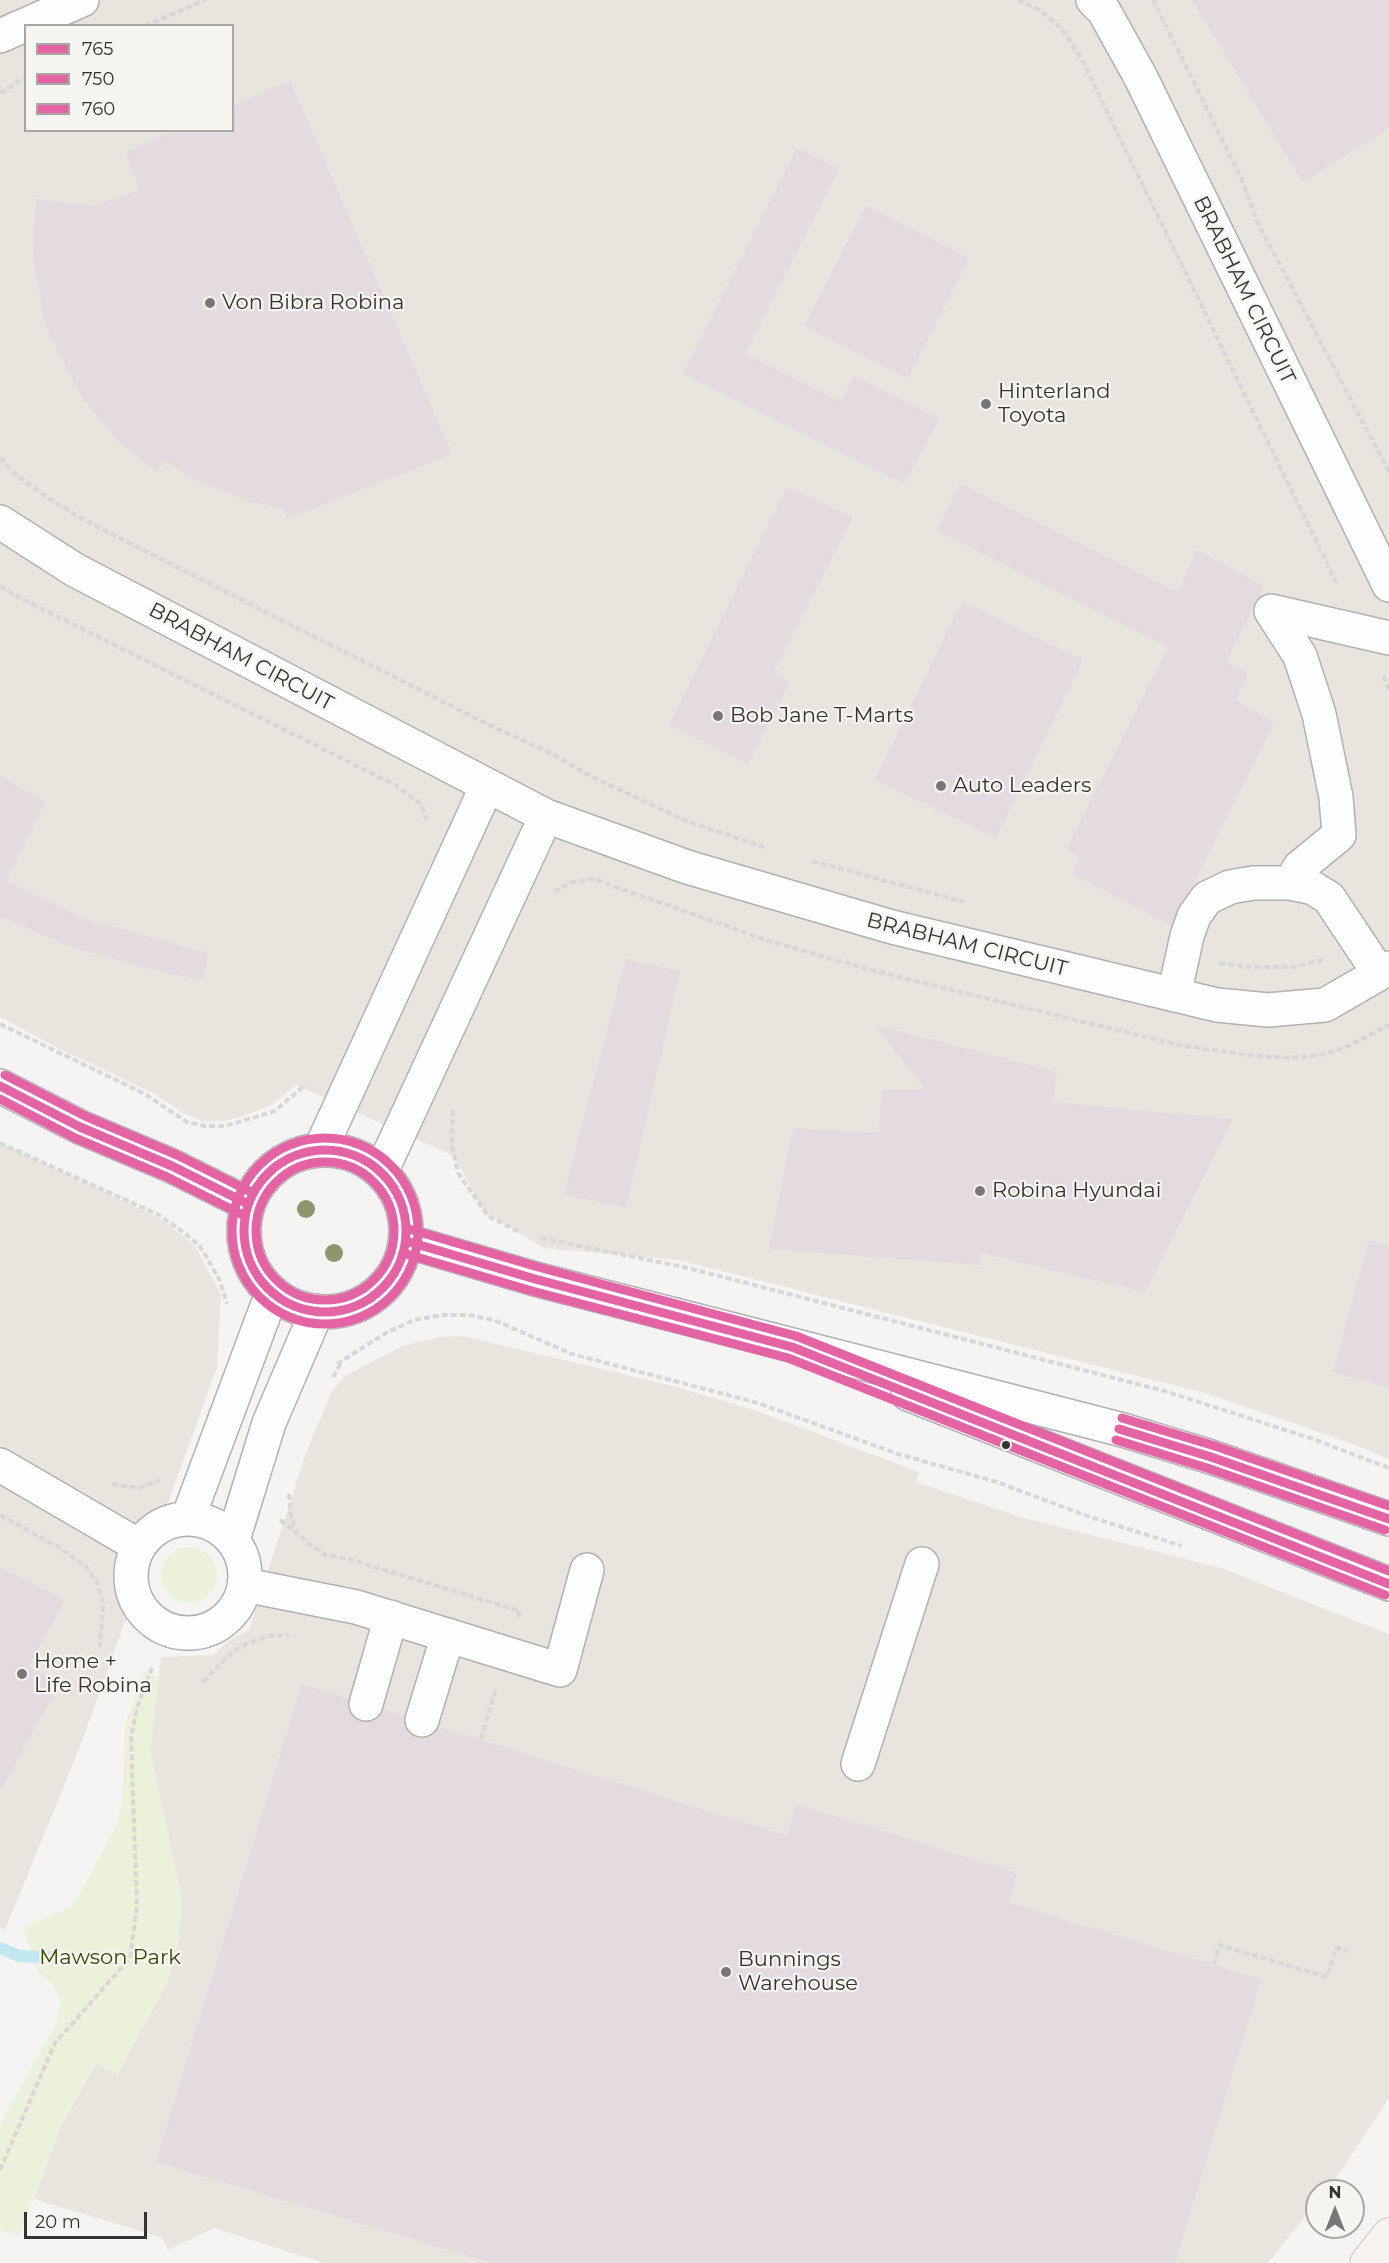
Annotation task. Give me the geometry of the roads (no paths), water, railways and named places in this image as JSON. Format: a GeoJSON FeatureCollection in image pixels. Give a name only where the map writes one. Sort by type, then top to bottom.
{"type":"FeatureCollection","features":[{"type":"Feature","properties":{"kind":"main road"},"geometry":{"type":"LineString","coordinates":[[1367,2263],[1389,2235]]}},
{"type":"Feature","properties":{"kind":"street"},"geometry":{"type":"LineString","coordinates":[[27,24],[82,0]]}},
{"type":"Feature","properties":{"kind":"street","name":"BRABHAM CIRCUIT"},"geometry":{"type":"LineString","coordinates":[[1093,0],[1104,11],[1141,78],[1389,585]]}},
{"type":"Feature","properties":{"kind":"street"},"geometry":{"type":"LineString","coordinates":[[0,36],[24,25]]}},
{"type":"Feature","properties":{"kind":"street","name":"BRABHAM CIRCUIT"},"geometry":{"type":"LineString","coordinates":[[0,522],[75,570],[546,816],[687,867],[892,927],[1217,1005],[1268,1010],[1325,1005],[1384,971]]}},
{"type":"Feature","properties":{"kind":"street"},"geometry":{"type":"LineString","coordinates":[[1290,883],[1300,867],[1339,835],[1336,797],[1319,714],[1300,656],[1271,611],[1375,635]]}},
{"type":"Feature","properties":{"kind":"street"},"geometry":{"type":"LineString","coordinates":[[320,1150],[487,786]]}},
{"type":"Feature","properties":{"kind":"street"},"geometry":{"type":"LineString","coordinates":[[381,1172],[546,816]]}},
{"type":"Feature","properties":{"kind":"street"},"geometry":{"type":"LineString","coordinates":[[1174,995],[1194,916],[1207,898],[1230,887],[1253,883],[1290,883],[1313,888],[1329,898],[1384,971]]}},
{"type":"Feature","properties":{"kind":"street"},"geometry":{"type":"LineString","coordinates":[[0,1086],[80,1127],[172,1166],[248,1204]]}},
{"type":"Feature","properties":{"kind":"street"},"geometry":{"type":"LineString","coordinates":[[320,1150],[352,1155],[381,1172],[393,1186],[402,1204],[406,1222],[406,1241],[396,1270],[375,1294],[348,1308],[317,1311],[293,1305],[272,1293],[261,1281],[246,1253],[243,1236],[248,1204],[262,1179],[277,1166],[294,1156],[320,1150]]}},
{"type":"Feature","properties":{"kind":"street"},"geometry":{"type":"LineString","coordinates":[[406,1241],[535,1279],[792,1347],[1123,1430],[1211,1457],[1389,1519]]}},
{"type":"Feature","properties":{"kind":"street"},"geometry":{"type":"LineString","coordinates":[[188,1518],[272,1293]]}},
{"type":"Feature","properties":{"kind":"street"},"geometry":{"type":"LineString","coordinates":[[233,1540],[269,1424],[317,1311]]}},
{"type":"Feature","properties":{"kind":"street"},"geometry":{"type":"LineString","coordinates":[[792,1347],[1389,1584]]}},
{"type":"Feature","properties":{"kind":"street"},"geometry":{"type":"LineString","coordinates":[[0,1465],[139,1546]]}},
{"type":"Feature","properties":{"kind":"street"},"geometry":{"type":"LineString","coordinates":[[188,1518],[207,1522],[222,1529],[233,1540],[242,1554],[245,1585],[240,1602],[230,1616],[215,1627],[199,1632],[181,1633],[164,1628],[148,1617],[136,1602],[131,1563],[139,1546],[160,1527],[188,1518]]}},
{"type":"Feature","properties":{"kind":"street"},"geometry":{"type":"LineString","coordinates":[[858,1764],[922,1563]]}},
{"type":"Feature","properties":{"kind":"street"},"geometry":{"type":"LineString","coordinates":[[245,1585],[356,1607],[560,1670],[587,1570]]}},
{"type":"Feature","properties":{"kind":"street"},"geometry":{"type":"LineString","coordinates":[[366,1704],[391,1617]]}},
{"type":"Feature","properties":{"kind":"street"},"geometry":{"type":"LineString","coordinates":[[422,1720],[448,1635]]}},
{"type":"Feature","properties":{"kind":"waterway"},"geometry":{"type":"LineString","coordinates":[[0,1948],[19,1956],[69,1958]]}},
{"type":"Feature","properties":{"kind":"place","name":"Von Bibra Robina"},"geometry":{"type":"Point","coordinates":[210,303]}},
{"type":"Feature","properties":{"kind":"place","name":"Hinterland Toyota"},"geometry":{"type":"Point","coordinates":[986,404]}},
{"type":"Feature","properties":{"kind":"place","name":"Bob Jane T-Marts"},"geometry":{"type":"Point","coordinates":[718,716]}},
{"type":"Feature","properties":{"kind":"place","name":"Auto Leaders"},"geometry":{"type":"Point","coordinates":[941,786]}},
{"type":"Feature","properties":{"kind":"place","name":"Robina Hyundai"},"geometry":{"type":"Point","coordinates":[980,1191]}},
{"type":"Feature","properties":{"kind":"place","name":"Home + Life Robina"},"geometry":{"type":"Point","coordinates":[22,1674]}},
{"type":"Feature","properties":{"kind":"place","name":"Bunnings Warehouse"},"geometry":{"type":"Point","coordinates":[726,1972]}},
{"type":"Feature","properties":{"kind":"park label","name":"Mawson Park"},"geometry":{"type":"Point","coordinates":[110,1958]}}]}
